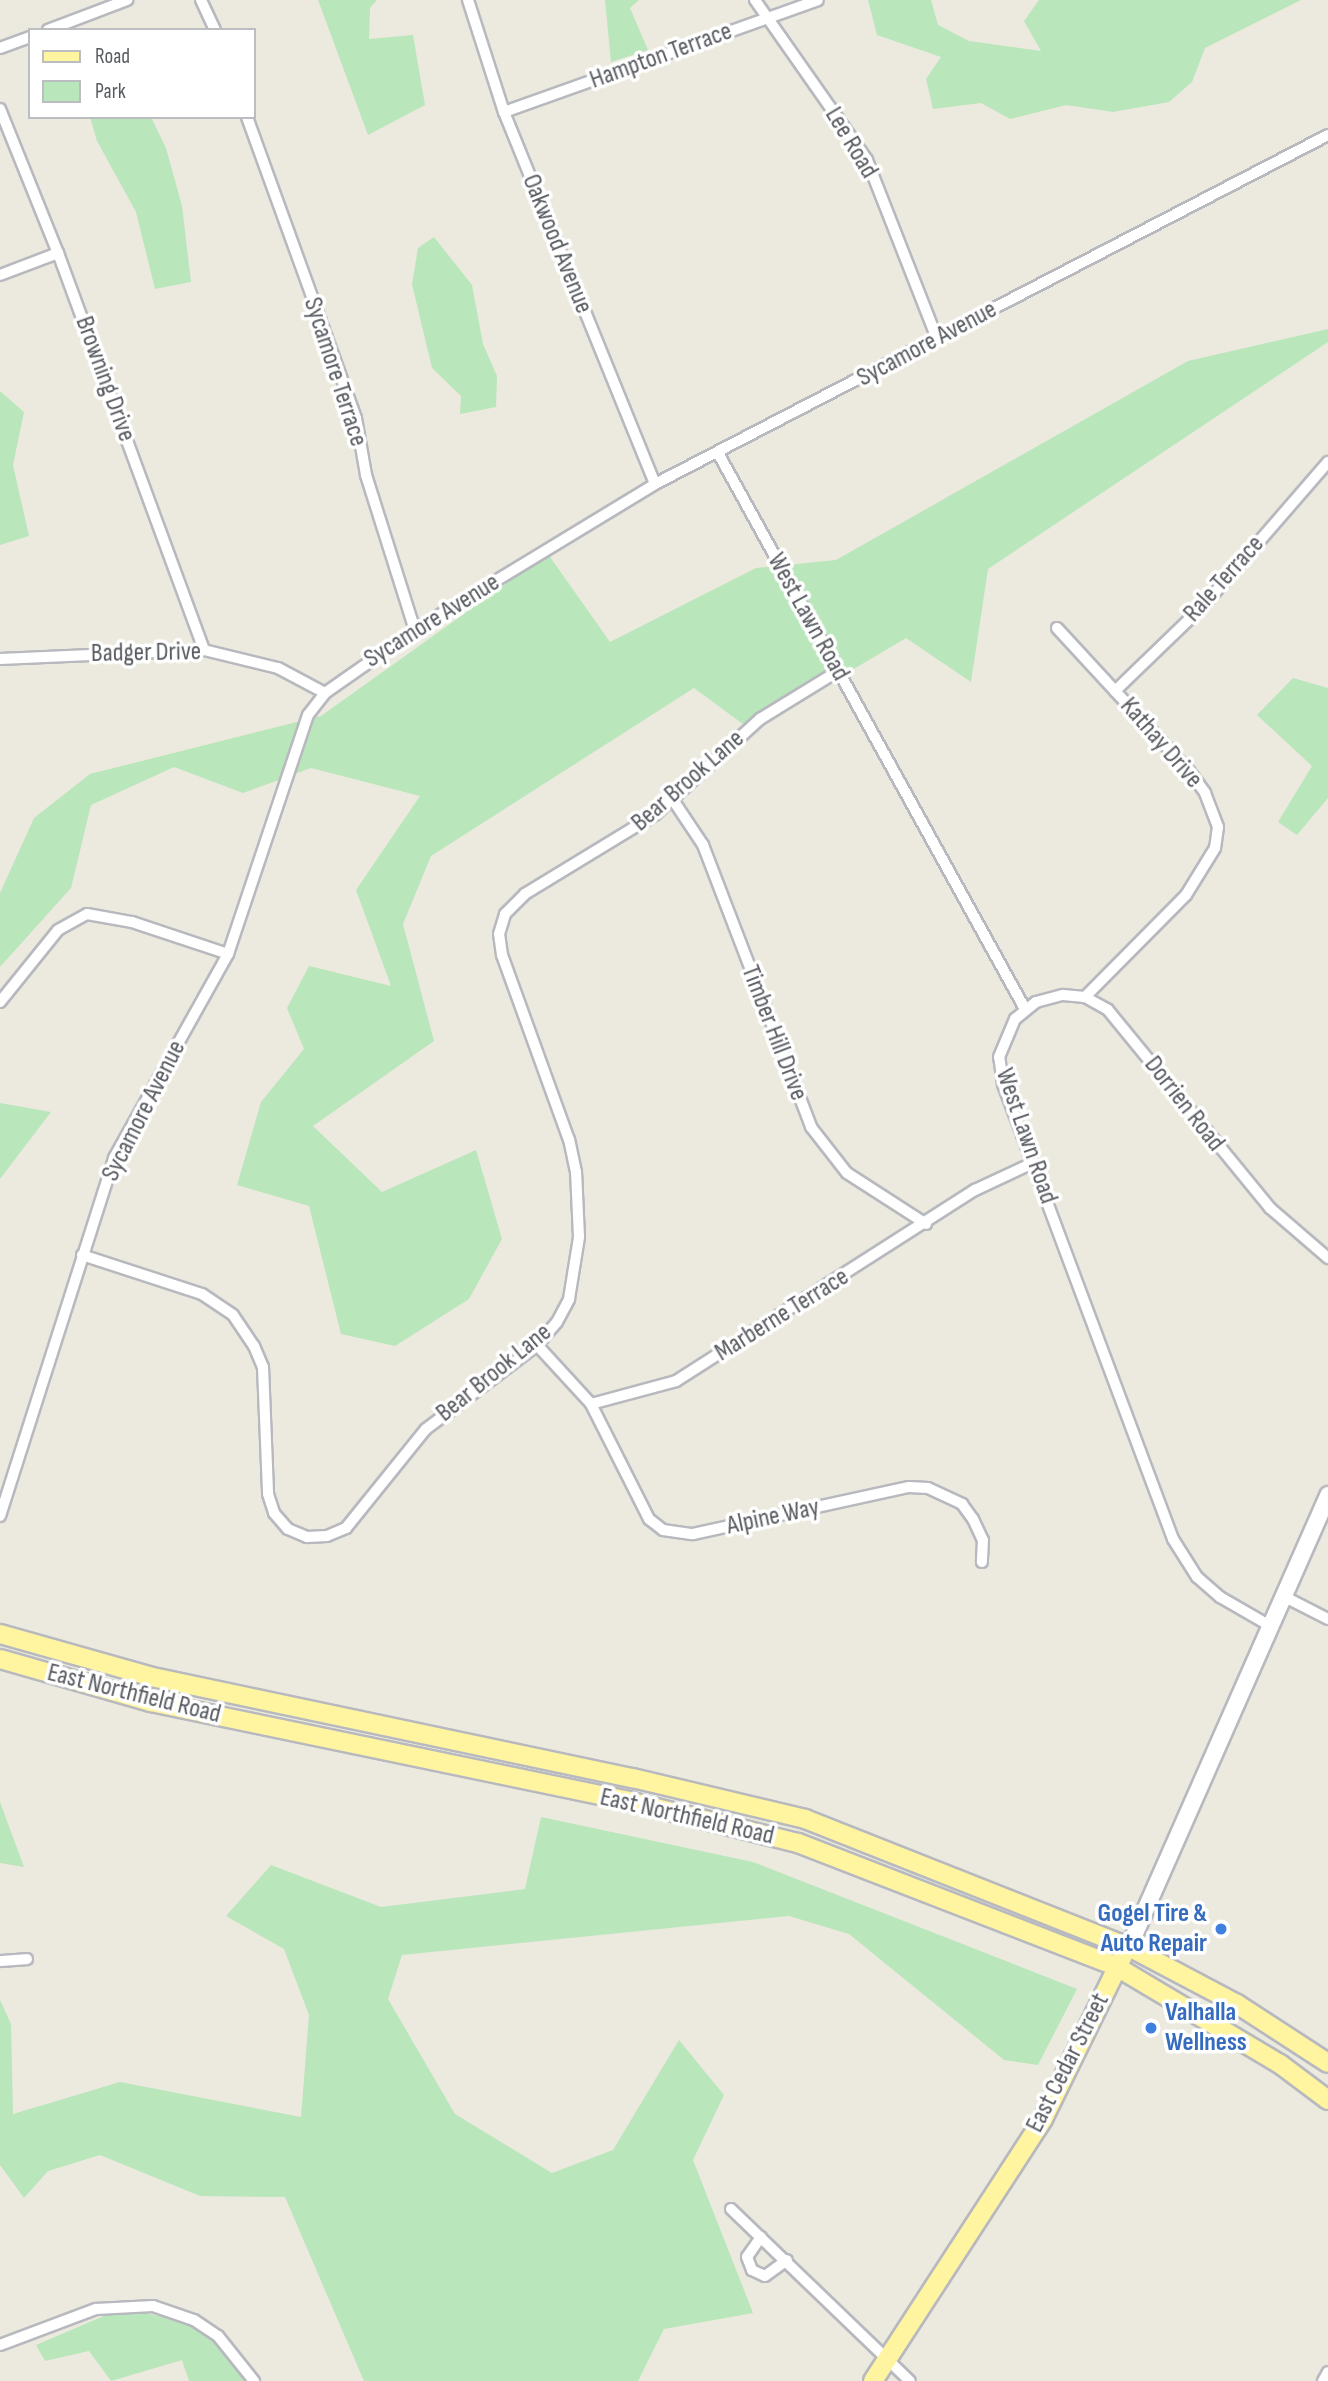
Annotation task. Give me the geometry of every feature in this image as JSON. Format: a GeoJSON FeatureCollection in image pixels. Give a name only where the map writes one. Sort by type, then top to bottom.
{"type":"FeatureCollection","features":[{"type":"Feature","properties":{"kind":"main road","name":"East Cedar Street"},"geometry":{"type":"LineString","coordinates":[[873,2381],[1043,2119],[1129,1947],[1328,1495]]}},
{"type":"Feature","properties":{"kind":"main road","name":"East Northfield Road"},"geometry":{"type":"LineString","coordinates":[[0,1633],[157,1678],[805,1819],[1129,1947],[1237,2004],[1328,2063]]}},
{"type":"Feature","properties":{"kind":"main road","name":"East Northfield Road"},"geometry":{"type":"LineString","coordinates":[[0,1659],[151,1702],[556,1788],[798,1843],[1117,1967],[1320,2087],[1328,2100]]}},
{"type":"Feature","properties":{"kind":"main road"},"geometry":{"type":"LineString","coordinates":[[151,1702],[157,1678]]}},
{"type":"Feature","properties":{"kind":"main road"},"geometry":{"type":"LineString","coordinates":[[353,1746],[355,1722]]}},
{"type":"Feature","properties":{"kind":"main road"},"geometry":{"type":"LineString","coordinates":[[556,1788],[561,1764]]}},
{"type":"Feature","properties":{"kind":"main road"},"geometry":{"type":"LineString","coordinates":[[756,1832],[761,1809]]}},
{"type":"Feature","properties":{"kind":"street"},"geometry":{"type":"LineString","coordinates":[[53,28],[127,0]]}},
{"type":"Feature","properties":{"kind":"street"},"geometry":{"type":"LineString","coordinates":[[201,0],[214,28]]}},
{"type":"Feature","properties":{"kind":"street","name":"Oakwood Avenue"},"geometry":{"type":"LineString","coordinates":[[468,0],[504,112],[655,484]]}},
{"type":"Feature","properties":{"kind":"street","name":"Lee Road"},"geometry":{"type":"LineString","coordinates":[[755,0],[867,160],[937,339]]}},
{"type":"Feature","properties":{"kind":"street","name":"Hampton Terrace"},"geometry":{"type":"LineString","coordinates":[[504,112],[818,0]]}},
{"type":"Feature","properties":{"kind":"street"},"geometry":{"type":"LineString","coordinates":[[0,48],[28,38]]}},
{"type":"Feature","properties":{"kind":"street","name":"Browning Drive"},"geometry":{"type":"LineString","coordinates":[[0,109],[58,253],[204,650]]}},
{"type":"Feature","properties":{"kind":"street","name":"Sycamore Terrace"},"geometry":{"type":"LineString","coordinates":[[248,119],[356,418],[366,475],[415,630]]}},
{"type":"Feature","properties":{"kind":"street","name":"Sycamore Avenue"},"geometry":{"type":"LineString","coordinates":[[0,1516],[114,1158],[228,954],[308,715],[325,693],[415,630],[655,484],[1328,135]]}},
{"type":"Feature","properties":{"kind":"street"},"geometry":{"type":"LineString","coordinates":[[0,275],[58,253]]}},
{"type":"Feature","properties":{"kind":"street","name":"West Lawn Road"},"geometry":{"type":"LineString","coordinates":[[718,453],[1025,1009],[1007,1030],[1000,1071],[1186,1563],[1220,1597],[1272,1627]]}},
{"type":"Feature","properties":{"kind":"street","name":"Rale Terrace"},"geometry":{"type":"LineString","coordinates":[[1115,691],[1205,604],[1328,462]]}},
{"type":"Feature","properties":{"kind":"street","name":"Kathay Drive"},"geometry":{"type":"LineString","coordinates":[[1057,628],[1190,772],[1205,793],[1218,827],[1215,848],[1186,894],[1085,997]]}},
{"type":"Feature","properties":{"kind":"street","name":"Badger Drive"},"geometry":{"type":"LineString","coordinates":[[0,659],[204,650],[278,668],[325,693]]}},
{"type":"Feature","properties":{"kind":"street","name":"Bear Brook Lane"},"geometry":{"type":"LineString","coordinates":[[82,1255],[202,1294],[244,1329],[263,1367],[270,1504],[280,1522],[307,1537],[327,1536],[346,1528],[426,1429],[537,1345],[557,1322],[569,1299],[576,1270],[579,1205],[569,1140],[502,955],[501,924],[511,905],[617,840],[673,800],[760,719],[838,671]]}},
{"type":"Feature","properties":{"kind":"street","name":"Timber Hill Drive"},"geometry":{"type":"LineString","coordinates":[[673,800],[703,845],[811,1128],[827,1154],[847,1173],[926,1224]]}},
{"type":"Feature","properties":{"kind":"street"},"geometry":{"type":"LineString","coordinates":[[0,1002],[58,930],[87,914],[132,922],[228,954]]}},
{"type":"Feature","properties":{"kind":"street"},"geometry":{"type":"LineString","coordinates":[[1025,1009],[1049,997],[1085,997]]}},
{"type":"Feature","properties":{"kind":"street","name":"Dorrien Road"},"geometry":{"type":"LineString","coordinates":[[1085,997],[1114,1015],[1254,1190],[1307,1244],[1328,1258]]}},
{"type":"Feature","properties":{"kind":"street","name":"Marberne Terrace"},"geometry":{"type":"LineString","coordinates":[[591,1404],[676,1381],[926,1224],[975,1190],[1033,1163]]}},
{"type":"Feature","properties":{"kind":"street"},"geometry":{"type":"LineString","coordinates":[[537,1345],[591,1404]]}},
{"type":"Feature","properties":{"kind":"street","name":"Alpine Way"},"geometry":{"type":"LineString","coordinates":[[591,1404],[649,1519],[663,1530],[693,1534],[909,1487],[928,1488],[962,1504],[973,1519],[982,1540],[982,1562]]}},
{"type":"Feature","properties":{"kind":"street"},"geometry":{"type":"LineString","coordinates":[[1284,1597],[1328,1619]]}},
{"type":"Feature","properties":{"kind":"street"},"geometry":{"type":"LineString","coordinates":[[0,1961],[27,1958]]}},
{"type":"Feature","properties":{"kind":"street"},"geometry":{"type":"LineString","coordinates":[[731,2209],[859,2327],[887,2360],[911,2381]]}},
{"type":"Feature","properties":{"kind":"street"},"geometry":{"type":"LineString","coordinates":[[761,2237],[747,2257],[752,2270],[765,2276],[787,2260]]}},
{"type":"Feature","properties":{"kind":"street"},"geometry":{"type":"LineString","coordinates":[[0,2345],[96,2309],[153,2306],[194,2320],[218,2336],[254,2381]]}},
{"type":"Feature","properties":{"kind":"street"},"geometry":{"type":"LineString","coordinates":[[1323,2381],[1328,2372]]}},
{"type":"Feature","properties":{"kind":"green space"},"geometry":{"type":"Polygon","coordinates":[[[318,0],[377,0],[370,8],[369,39],[413,35],[425,105],[368,135],[318,0]]]}},
{"type":"Feature","properties":{"kind":"green space"},"geometry":{"type":"Polygon","coordinates":[[[605,0],[639,0],[630,8],[648,50],[611,62],[605,0]]]}},
{"type":"Feature","properties":{"kind":"green space"},"geometry":{"type":"Polygon","coordinates":[[[868,0],[931,0],[938,25],[969,41],[1041,51],[1024,21],[1039,0],[1301,0],[1205,48],[1192,82],[1169,102],[1113,112],[1066,105],[1010,119],[981,103],[933,109],[926,79],[941,57],[877,35],[868,0]]]}},
{"type":"Feature","properties":{"kind":"green space"},"geometry":{"type":"Polygon","coordinates":[[[91,119],[152,119],[166,148],[182,206],[191,282],[155,289],[136,212],[97,141],[91,119]]]}},
{"type":"Feature","properties":{"kind":"green space"},"geometry":{"type":"Polygon","coordinates":[[[434,237],[472,285],[483,344],[497,376],[496,407],[460,414],[461,396],[432,368],[412,284],[418,248],[434,237]]]}},
{"type":"Feature","properties":{"kind":"green space"},"geometry":{"type":"Polygon","coordinates":[[[1328,329],[1328,342],[988,569],[971,682],[906,638],[751,730],[694,688],[431,856],[403,924],[434,1041],[313,1126],[382,1192],[476,1150],[502,1239],[469,1299],[395,1346],[341,1334],[309,1206],[237,1185],[261,1102],[304,1049],[287,1008],[309,966],[391,986],[356,890],[420,796],[311,768],[243,793],[174,767],[91,805],[71,888],[0,967],[0,893],[34,818],[90,774],[321,716],[548,554],[610,642],[756,568],[836,560],[1188,361],[1328,329]]]}},
{"type":"Feature","properties":{"kind":"green space"},"geometry":{"type":"Polygon","coordinates":[[[0,391],[24,412],[13,465],[29,536],[0,545],[0,391]]]}},
{"type":"Feature","properties":{"kind":"green space"},"geometry":{"type":"Polygon","coordinates":[[[1293,678],[1328,688],[1328,798],[1297,835],[1278,822],[1312,766],[1257,715],[1293,678]]]}},
{"type":"Feature","properties":{"kind":"green space"},"geometry":{"type":"Polygon","coordinates":[[[0,1103],[51,1112],[0,1179],[0,1103]]]}},
{"type":"Feature","properties":{"kind":"green space"},"geometry":{"type":"Polygon","coordinates":[[[0,1802],[24,1867],[0,1863],[0,1802]]]}},
{"type":"Feature","properties":{"kind":"green space"},"geometry":{"type":"Polygon","coordinates":[[[541,1817],[753,1862],[1077,1989],[1038,2065],[1004,2060],[849,1934],[789,1916],[402,1955],[388,1999],[455,2114],[552,2173],[613,2150],[679,2040],[724,2095],[693,2160],[753,2313],[664,2329],[638,2381],[364,2381],[285,2197],[200,2196],[100,2155],[48,2171],[24,2198],[0,2165],[0,2000],[11,2024],[13,2114],[120,2082],[301,2117],[309,2015],[284,1949],[226,1916],[271,1865],[381,1907],[525,1889],[541,1817]]]}},
{"type":"Feature","properties":{"kind":"green space"},"geometry":{"type":"Polygon","coordinates":[[[141,2312],[189,2323],[221,2347],[247,2381],[189,2381],[182,2360],[111,2381],[89,2351],[45,2361],[36,2345],[106,2315],[141,2312]]]}},
{"type":"Feature","properties":{"kind":"place","name":"Gogel Tire & Auto Repair"},"geometry":{"type":"Point","coordinates":[1221,1929]}},
{"type":"Feature","properties":{"kind":"place","name":"Valhalla Wellness"},"geometry":{"type":"Point","coordinates":[1151,2028]}}]}
